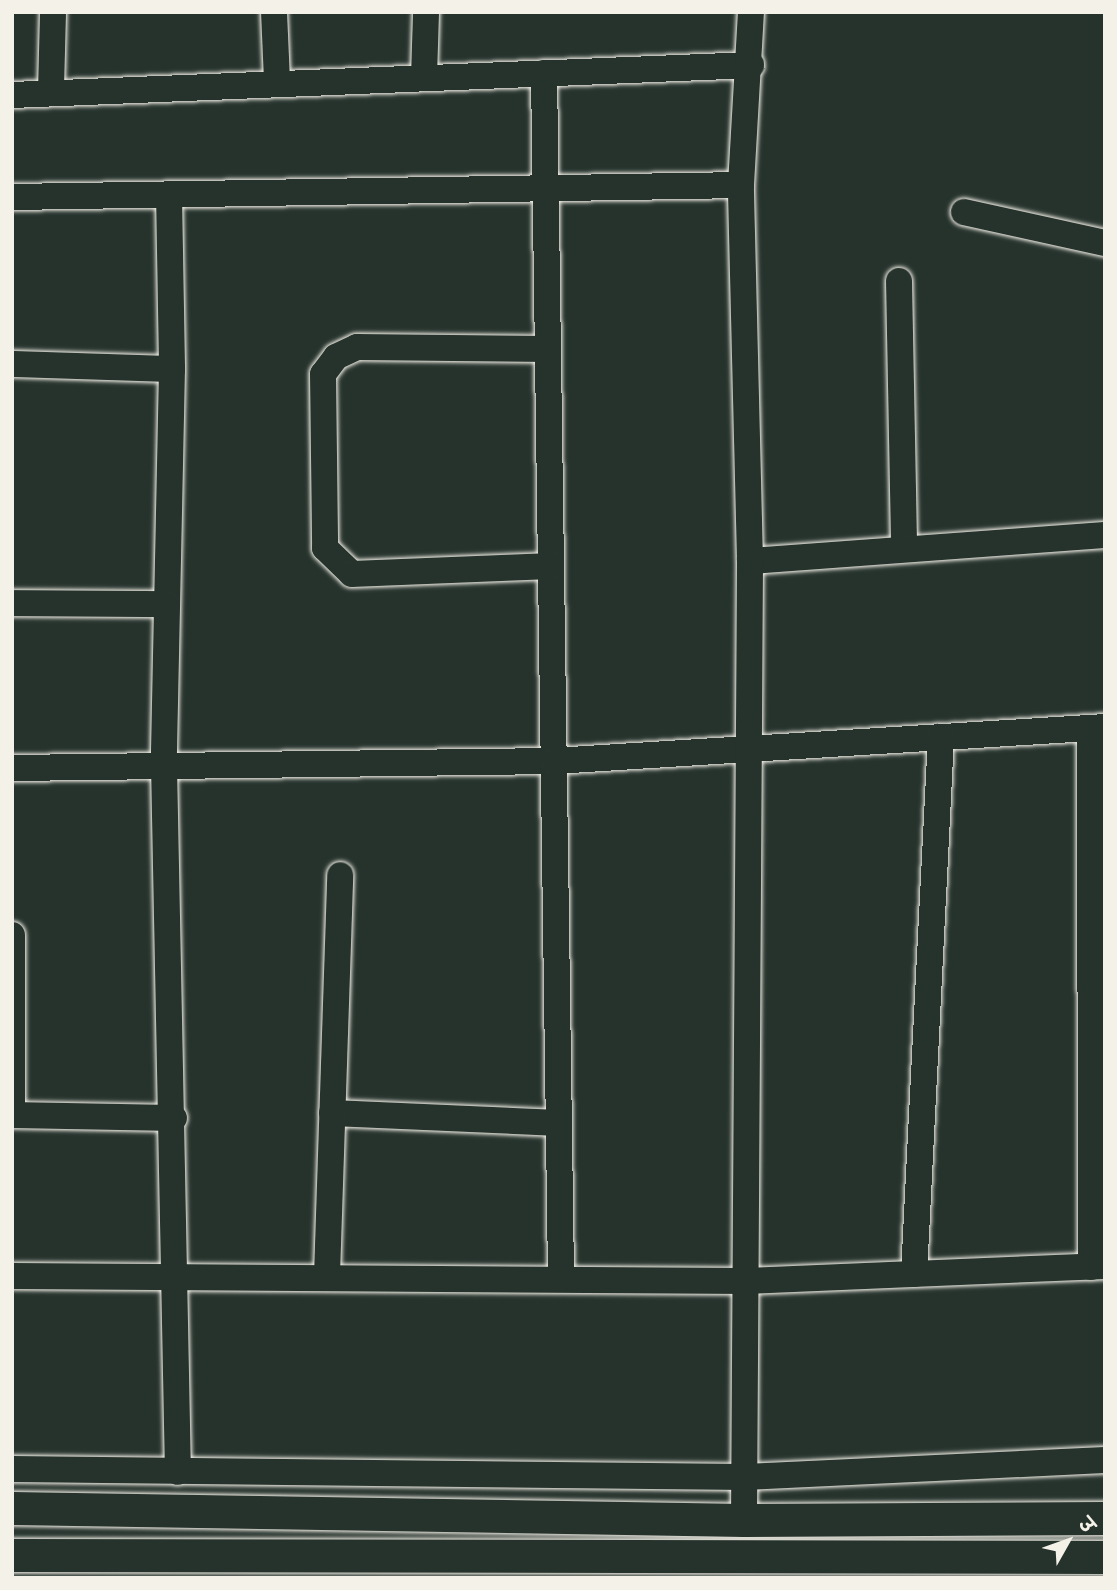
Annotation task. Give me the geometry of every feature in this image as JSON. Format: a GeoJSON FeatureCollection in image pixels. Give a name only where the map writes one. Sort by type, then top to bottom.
{"type":"FeatureCollection","features":[{"type":"Feature","properties":{"kind":"main road"},"geometry":{"type":"LineString","coordinates":[[12,1508],[744,1520],[1105,1518]]}},
{"type":"Feature","properties":{"kind":"main road"},"geometry":{"type":"LineString","coordinates":[[12,1555],[400,1568],[1105,1557]]}},
{"type":"Feature","properties":{"kind":"street"},"geometry":{"type":"LineString","coordinates":[[51,90],[53,12]]}},
{"type":"Feature","properties":{"kind":"street"},"geometry":{"type":"LineString","coordinates":[[274,12],[277,82]]}},
{"type":"Feature","properties":{"kind":"street"},"geometry":{"type":"LineString","coordinates":[[424,77],[426,12]]}},
{"type":"Feature","properties":{"kind":"street"},"geometry":{"type":"LineString","coordinates":[[744,1520],[750,561],[741,185],[751,65],[751,12]]}},
{"type":"Feature","properties":{"kind":"street"},"geometry":{"type":"LineString","coordinates":[[12,95],[51,90],[751,65]]}},
{"type":"Feature","properties":{"kind":"street"},"geometry":{"type":"LineString","coordinates":[[544,73],[561,1278]]}},
{"type":"Feature","properties":{"kind":"street"},"geometry":{"type":"LineString","coordinates":[[12,197],[741,185]]}},
{"type":"Feature","properties":{"kind":"street"},"geometry":{"type":"LineString","coordinates":[[169,194],[172,369],[164,765],[174,1118],[178,1472]]}},
{"type":"Feature","properties":{"kind":"street"},"geometry":{"type":"LineString","coordinates":[[964,212],[1105,243]]}},
{"type":"Feature","properties":{"kind":"street"},"geometry":{"type":"LineString","coordinates":[[899,281],[904,550]]}},
{"type":"Feature","properties":{"kind":"street"},"geometry":{"type":"LineString","coordinates":[[548,349],[357,347],[336,357],[323,374],[325,548],[352,573],[551,566]]}},
{"type":"Feature","properties":{"kind":"street"},"geometry":{"type":"LineString","coordinates":[[12,364],[172,369]]}},
{"type":"Feature","properties":{"kind":"street"},"geometry":{"type":"LineString","coordinates":[[750,561],[1105,535]]}},
{"type":"Feature","properties":{"kind":"street"},"geometry":{"type":"LineString","coordinates":[[12,603],[166,604]]}},
{"type":"Feature","properties":{"kind":"street"},"geometry":{"type":"LineString","coordinates":[[12,768],[554,761],[1097,728],[1098,1267],[746,1281],[327,1275],[176,1278],[12,1276]]}},
{"type":"Feature","properties":{"kind":"street"},"geometry":{"type":"LineString","coordinates":[[914,1274],[941,737]]}},
{"type":"Feature","properties":{"kind":"street"},"geometry":{"type":"LineString","coordinates":[[327,1275],[340,875]]}},
{"type":"Feature","properties":{"kind":"street"},"geometry":{"type":"LineString","coordinates":[[12,935],[12,1113],[174,1118]]}},
{"type":"Feature","properties":{"kind":"street"},"geometry":{"type":"LineString","coordinates":[[332,1113],[559,1123]]}},
{"type":"Feature","properties":{"kind":"street"},"geometry":{"type":"LineString","coordinates":[[12,1469],[744,1477],[1105,1460]]}}]}
